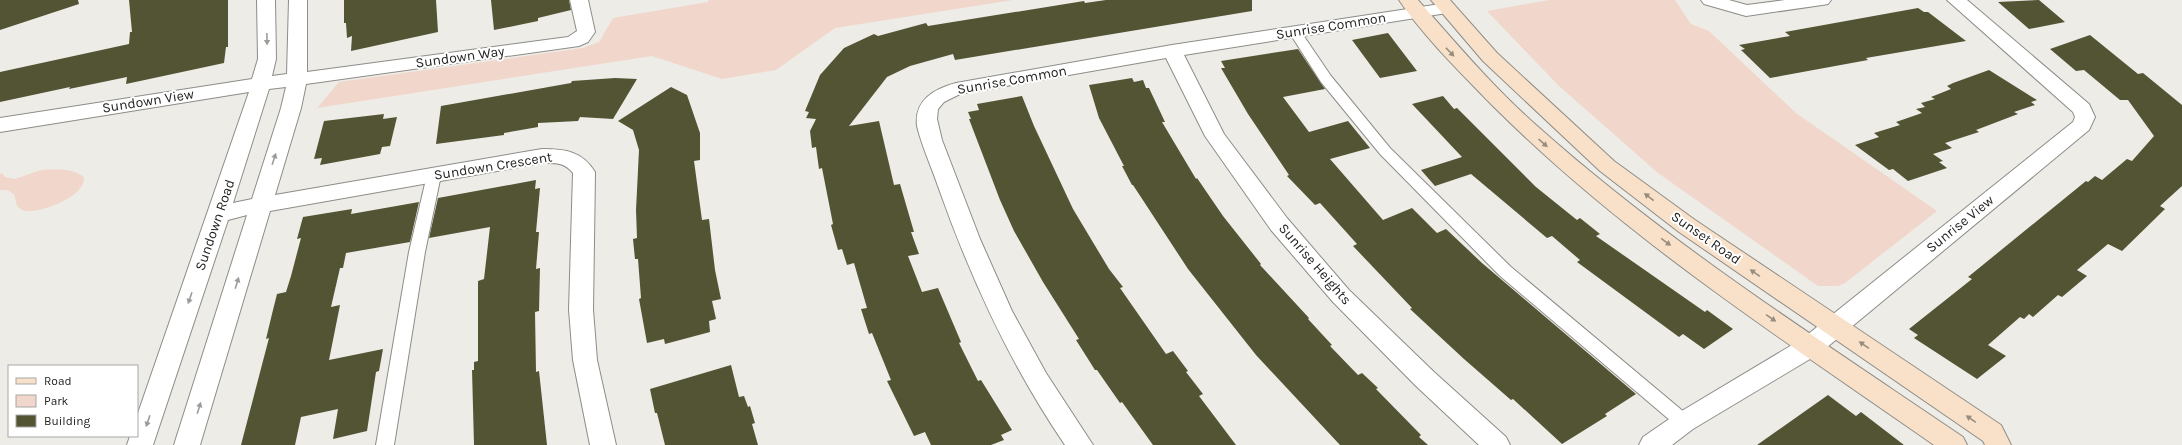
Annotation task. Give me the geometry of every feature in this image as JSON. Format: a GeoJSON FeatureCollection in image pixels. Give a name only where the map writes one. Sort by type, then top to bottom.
{"type":"FeatureCollection","features":[{"type":"Feature","properties":{"kind":"street","name":"Sundown Road"},"geometry":{"type":"LineString","coordinates":[[140,445],[253,115],[268,59],[266,0]]}},
{"type":"Feature","properties":{"kind":"street"},"geometry":{"type":"LineString","coordinates":[[187,445],[260,204],[291,108],[297,79],[298,0]]}},
{"type":"Feature","properties":{"kind":"street","name":"Sundown Way"},"geometry":{"type":"LineString","coordinates":[[297,79],[572,42],[581,38],[586,32],[579,0]]}},
{"type":"Feature","properties":{"kind":"street"},"geometry":{"type":"LineString","coordinates":[[1710,0],[1746,11],[1822,0]]}},
{"type":"Feature","properties":{"kind":"street","name":"Sunrise View"},"geometry":{"type":"LineString","coordinates":[[1684,422],[1795,357],[1811,346],[2082,125],[2085,117],[2082,109],[1956,0]]}},
{"type":"Feature","properties":{"kind":"street","name":"Sunset Road"},"geometry":{"type":"LineString","coordinates":[[1444,4],[1490,58],[1607,166],[1687,226],[1992,433],[1998,445]]}},
{"type":"Feature","properties":{"kind":"street","name":"Sunrise Common"},"geometry":{"type":"LineString","coordinates":[[1080,445],[1029,365],[992,294],[958,212],[926,116],[930,102],[942,94],[956,89],[1172,51],[1295,32],[1413,6],[1444,4]]}},
{"type":"Feature","properties":{"kind":"street","name":"Sunset Road"},"geometry":{"type":"LineString","coordinates":[[1413,6],[1443,44],[1478,81],[1563,161],[1614,204],[1738,295],[1954,445]]}},
{"type":"Feature","properties":{"kind":"street","name":"Sunrise Heights"},"geometry":{"type":"LineString","coordinates":[[1172,51],[1214,136],[1279,224],[1341,296],[1425,379],[1497,445]]}},
{"type":"Feature","properties":{"kind":"street","name":"Sundown View"},"geometry":{"type":"LineString","coordinates":[[0,125],[297,79]]}},
{"type":"Feature","properties":{"kind":"street","name":"Sundown Crescent"},"geometry":{"type":"LineString","coordinates":[[219,214],[260,204],[542,156],[562,156],[575,159],[584,172],[581,310],[585,360],[603,445]]}},
{"type":"Feature","properties":{"kind":"street"},"geometry":{"type":"LineString","coordinates":[[1652,445],[1684,422]]}},
{"type":"Feature","properties":{"kind":"lane"},"geometry":{"type":"LineString","coordinates":[[1295,32],[1326,79],[1384,151],[1505,270],[1684,422]]}},
{"type":"Feature","properties":{"kind":"lane"},"geometry":{"type":"LineString","coordinates":[[385,445],[417,252],[434,175]]}},
{"type":"Feature","properties":{"kind":"green space"},"geometry":{"type":"Polygon","coordinates":[[[708,0],[1013,0],[835,28],[776,70],[722,79],[652,56],[317,108],[339,82],[583,48],[599,42],[613,18],[708,2],[708,0]]]}},
{"type":"Feature","properties":{"kind":"green space"},"geometry":{"type":"Polygon","coordinates":[[[1549,0],[1675,0],[1691,24],[1709,31],[1796,113],[1937,211],[1845,283],[1838,286],[1818,286],[1658,173],[1559,86],[1487,11],[1549,0]]]}},
{"type":"Feature","properties":{"kind":"green space"},"geometry":{"type":"Polygon","coordinates":[[[58,169],[74,172],[84,177],[83,184],[78,191],[61,202],[32,211],[25,211],[21,209],[17,206],[14,194],[7,190],[0,190],[0,174],[2,173],[5,177],[15,179],[41,170],[58,169]]]}},
{"type":"Feature","properties":{"kind":"building"},"geometry":{"type":"Polygon","coordinates":[[[0,0],[78,0],[79,4],[0,30],[0,0]]]}},
{"type":"Feature","properties":{"kind":"building"},"geometry":{"type":"Polygon","coordinates":[[[129,0],[228,0],[228,47],[226,47],[224,63],[126,84],[127,77],[0,102],[0,72],[129,44],[130,32],[132,32],[129,0]]]}},
{"type":"Feature","properties":{"kind":"building"},"geometry":{"type":"Polygon","coordinates":[[[344,0],[436,0],[438,32],[351,51],[352,36],[347,38],[346,23],[344,23],[344,0]]]}},
{"type":"Feature","properties":{"kind":"building"},"geometry":{"type":"Polygon","coordinates":[[[491,0],[569,0],[571,10],[538,18],[538,21],[494,30],[491,0]]]}},
{"type":"Feature","properties":{"kind":"building"},"geometry":{"type":"Polygon","coordinates":[[[1106,0],[1252,0],[1252,11],[955,60],[953,54],[910,66],[887,77],[849,126],[879,121],[894,185],[900,184],[914,232],[911,232],[919,254],[908,256],[922,292],[938,288],[961,342],[959,343],[978,381],[981,380],[1012,430],[1001,435],[1004,440],[991,445],[931,445],[925,432],[914,436],[887,381],[891,380],[872,333],[869,334],[861,309],[867,308],[854,263],[847,265],[842,249],[838,250],[831,225],[833,224],[822,168],[819,169],[816,147],[812,148],[810,131],[816,119],[806,118],[809,112],[805,111],[820,75],[844,48],[874,34],[878,36],[926,23],[928,26],[1084,1],[1085,3],[1106,0]]]}},
{"type":"Feature","properties":{"kind":"building"},"geometry":{"type":"Polygon","coordinates":[[[2039,0],[2065,22],[2029,29],[1998,2],[2039,0]]]}},
{"type":"Feature","properties":{"kind":"building"},"geometry":{"type":"Polygon","coordinates":[[[1918,8],[1924,12],[1928,12],[1966,41],[1866,58],[1868,60],[1770,78],[1741,50],[1745,49],[1739,45],[1790,36],[1785,32],[1918,8]]]}},
{"type":"Feature","properties":{"kind":"building"},"geometry":{"type":"Polygon","coordinates":[[[1388,33],[1417,71],[1380,78],[1352,40],[1388,33]]]}},
{"type":"Feature","properties":{"kind":"building"},"geometry":{"type":"Polygon","coordinates":[[[2090,35],[2138,74],[2143,73],[2182,105],[2182,186],[2160,206],[2165,209],[2122,251],[2108,244],[2077,270],[2087,276],[2062,297],[2058,295],[2033,317],[2029,314],[2024,319],[2020,317],[1988,345],[2006,356],[1977,379],[1914,338],[1918,335],[1909,329],[1972,279],[1968,277],[2086,181],[2088,182],[2095,176],[2102,180],[2127,159],[2132,161],[2154,136],[2128,100],[2120,100],[2084,70],[2076,71],[2050,49],[2090,35]]]}},
{"type":"Feature","properties":{"kind":"building"},"geometry":{"type":"Polygon","coordinates":[[[1298,49],[1325,89],[1283,97],[1309,132],[1348,121],[1370,148],[1330,159],[1383,220],[1412,208],[1437,233],[1446,229],[1482,263],[1636,394],[1605,414],[1607,416],[1562,444],[1513,399],[1511,400],[1464,359],[1410,309],[1412,308],[1353,246],[1357,244],[1320,203],[1315,205],[1287,176],[1289,175],[1248,114],[1221,68],[1225,68],[1221,61],[1298,49]]]}},
{"type":"Feature","properties":{"kind":"building"},"geometry":{"type":"Polygon","coordinates":[[[1989,70],[2037,100],[2031,102],[2035,105],[2014,112],[2018,114],[1976,130],[1979,132],[1945,143],[1952,148],[1933,154],[1943,161],[1939,162],[1947,168],[1908,181],[1893,169],[1889,170],[1855,145],[1879,137],[1874,133],[1900,125],[1896,122],[1922,113],[1916,109],[1925,107],[1921,103],[1935,99],[1931,97],[1951,89],[1947,86],[1989,70]]]}},
{"type":"Feature","properties":{"kind":"building"},"geometry":{"type":"Polygon","coordinates":[[[615,78],[637,79],[613,119],[580,117],[578,121],[538,123],[538,127],[504,133],[504,135],[436,144],[441,106],[571,83],[572,81],[615,78]]]}},
{"type":"Feature","properties":{"kind":"building"},"geometry":{"type":"Polygon","coordinates":[[[1132,78],[1134,82],[1143,80],[1146,88],[1149,88],[1165,122],[1162,122],[1196,179],[1197,178],[1223,216],[1261,264],[1260,265],[1309,318],[1308,319],[1332,345],[1330,346],[1358,375],[1362,373],[1378,388],[1376,389],[1421,435],[1419,437],[1428,445],[1340,445],[1256,355],[1188,269],[1132,185],[1122,166],[1124,166],[1099,118],[1089,85],[1132,78]]]}},
{"type":"Feature","properties":{"kind":"building"},"geometry":{"type":"Polygon","coordinates":[[[671,87],[687,95],[700,133],[700,160],[694,161],[702,220],[709,219],[715,270],[721,299],[712,301],[716,319],[709,321],[710,332],[665,344],[664,339],[647,343],[639,299],[641,298],[638,259],[635,259],[633,239],[637,238],[636,210],[639,150],[633,130],[618,121],[671,87]]]}},
{"type":"Feature","properties":{"kind":"building"},"geometry":{"type":"Polygon","coordinates":[[[1022,96],[1034,126],[1073,209],[1109,269],[1123,287],[1120,288],[1166,354],[1173,351],[1188,371],[1186,372],[1203,394],[1199,396],[1236,445],[1153,445],[1122,402],[1120,403],[1097,370],[1095,370],[1076,340],[1079,339],[1043,282],[1014,231],[1000,200],[969,119],[971,119],[968,112],[979,110],[977,104],[1022,96]]]}},
{"type":"Feature","properties":{"kind":"building"},"geometry":{"type":"Polygon","coordinates":[[[1443,96],[1454,109],[1457,108],[1536,187],[1577,220],[1580,218],[1600,234],[1596,236],[1705,312],[1707,310],[1733,329],[1704,349],[1683,334],[1679,337],[1577,262],[1580,260],[1552,236],[1547,238],[1471,174],[1435,186],[1421,170],[1462,157],[1412,104],[1443,96]]]}},
{"type":"Feature","properties":{"kind":"building"},"geometry":{"type":"Polygon","coordinates":[[[384,114],[383,119],[397,117],[390,146],[382,147],[380,154],[320,165],[322,158],[314,159],[324,121],[384,114]]]}},
{"type":"Feature","properties":{"kind":"building"},"geometry":{"type":"Polygon","coordinates":[[[536,180],[535,189],[540,188],[536,232],[539,232],[536,269],[540,268],[539,311],[535,312],[536,372],[539,371],[547,445],[474,445],[472,370],[474,370],[474,362],[478,361],[478,281],[484,279],[490,227],[429,238],[438,198],[536,180]]]}},
{"type":"Feature","properties":{"kind":"building"},"geometry":{"type":"Polygon","coordinates":[[[419,202],[410,242],[346,253],[343,268],[340,268],[331,307],[340,305],[329,360],[383,349],[379,371],[376,372],[367,431],[333,439],[338,409],[301,417],[295,445],[241,445],[269,338],[266,339],[277,294],[286,292],[301,238],[297,239],[303,217],[352,209],[351,214],[419,202]]]}},
{"type":"Feature","properties":{"kind":"building"},"geometry":{"type":"Polygon","coordinates":[[[731,365],[739,397],[744,396],[748,407],[750,406],[755,423],[752,424],[758,445],[665,445],[657,413],[655,413],[650,389],[731,365]]]}},
{"type":"Feature","properties":{"kind":"building"},"geometry":{"type":"Polygon","coordinates":[[[1828,395],[1856,416],[1861,412],[1904,445],[1757,445],[1828,395]]]}}]}
